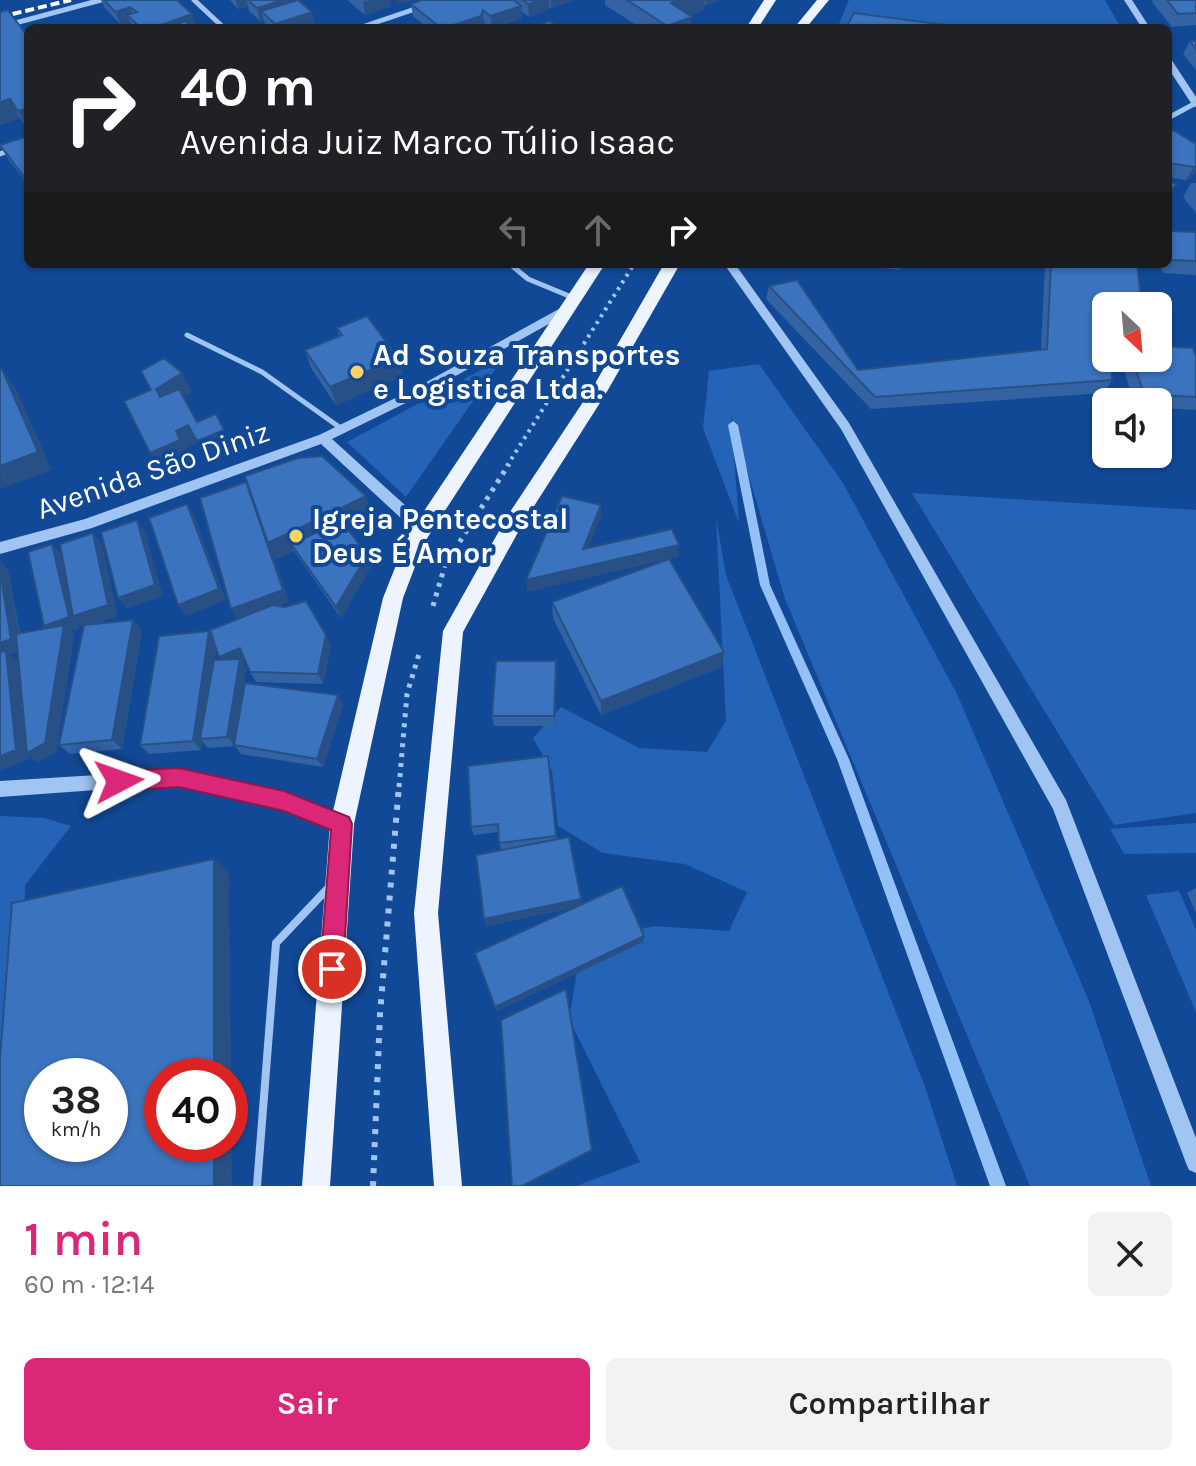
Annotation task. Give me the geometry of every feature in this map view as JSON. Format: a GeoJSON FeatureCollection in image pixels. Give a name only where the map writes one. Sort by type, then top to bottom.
{"type":"FeatureCollection","features":[{"type":"Feature","properties":{"kind":"main road"},"geometry":{"type":"LineString","coordinates":[[755,24],[770,0]]}},
{"type":"Feature","properties":{"kind":"main road"},"geometry":{"type":"LineString","coordinates":[[803,24],[823,0]]}},
{"type":"Feature","properties":{"kind":"main road"},"geometry":{"type":"LineString","coordinates":[[316,1186],[342,824],[393,598],[422,529],[594,268]]}},
{"type":"Feature","properties":{"kind":"main road"},"geometry":{"type":"LineString","coordinates":[[448,1186],[426,913],[453,631],[515,520],[599,391],[670,268]]}},
{"type":"Feature","properties":{"kind":"street"},"geometry":{"type":"LineString","coordinates":[[0,27],[101,0]]}},
{"type":"Feature","properties":{"kind":"street"},"geometry":{"type":"LineString","coordinates":[[194,0],[220,24]]}},
{"type":"Feature","properties":{"kind":"street"},"geometry":{"type":"LineString","coordinates":[[371,24],[442,0]]}},
{"type":"Feature","properties":{"kind":"street"},"geometry":{"type":"LineString","coordinates":[[1128,0],[1143,24]]}},
{"type":"Feature","properties":{"kind":"street"},"geometry":{"type":"LineString","coordinates":[[1172,67],[1196,104],[1172,116]]}},
{"type":"Feature","properties":{"kind":"street"},"geometry":{"type":"LineString","coordinates":[[0,154],[24,145]]}},
{"type":"Feature","properties":{"kind":"street"},"geometry":{"type":"LineString","coordinates":[[732,268],[845,426],[1060,805],[1196,1163]]}},
{"type":"Feature","properties":{"kind":"street","name":"Avenida São Diniz"},"geometry":{"type":"LineString","coordinates":[[0,548],[87,524],[323,438],[414,394],[571,303]]}},
{"type":"Feature","properties":{"kind":"street"},"geometry":{"type":"LineString","coordinates":[[323,438],[422,529]]}},
{"type":"Feature","properties":{"kind":"street"},"geometry":{"type":"LineString","coordinates":[[0,789],[179,777],[284,801],[342,824]]}},
{"type":"Feature","properties":{"kind":"lane"},"geometry":{"type":"LineString","coordinates":[[515,268],[571,303]]}},
{"type":"Feature","properties":{"kind":"lane"},"geometry":{"type":"LineString","coordinates":[[187,335],[262,372],[342,429]]}},
{"type":"Feature","properties":{"kind":"lane"},"geometry":{"type":"LineString","coordinates":[[257,1186],[276,943],[339,876]]}},
{"type":"Feature","properties":{"kind":"shaded area"},"geometry":{"type":"Polygon","coordinates":[[[849,0],[1105,0],[1119,24],[839,24],[849,0]]]}},
{"type":"Feature","properties":{"kind":"shaded area"},"geometry":{"type":"Polygon","coordinates":[[[503,358],[406,497],[347,442],[503,358]]]}},
{"type":"Feature","properties":{"kind":"shaded area"},"geometry":{"type":"Polygon","coordinates":[[[759,364],[843,483],[956,692],[1089,1001],[1151,1186],[1030,1186],[785,599],[731,415],[739,523],[703,428],[709,371],[759,364]]]}},
{"type":"Feature","properties":{"kind":"shaded area"},"geometry":{"type":"Polygon","coordinates":[[[912,493],[1196,510],[1196,813],[1114,825],[912,493]]]}},
{"type":"Feature","properties":{"kind":"shaded area"},"geometry":{"type":"Polygon","coordinates":[[[716,517],[726,575],[925,1087],[957,1186],[576,1186],[640,1162],[569,1019],[582,943],[654,926],[729,931],[747,892],[685,864],[603,853],[558,826],[552,771],[533,738],[561,707],[639,748],[707,752],[726,721],[716,517]]]}},
{"type":"Feature","properties":{"kind":"shaded area"},"geometry":{"type":"Polygon","coordinates":[[[0,816],[44,818],[71,826],[25,885],[23,1124],[0,1097],[0,816]]]}},
{"type":"Feature","properties":{"kind":"shaded area"},"geometry":{"type":"Polygon","coordinates":[[[1196,823],[1196,853],[1124,854],[1110,829],[1196,823]]]}},
{"type":"Feature","properties":{"kind":"shaded area"},"geometry":{"type":"Polygon","coordinates":[[[1179,891],[1196,930],[1196,1012],[1146,895],[1179,891]]]}},
{"type":"Feature","properties":{"kind":"building"},"geometry":{"type":"Polygon","coordinates":[[[104,0],[177,0],[192,14],[164,24],[137,24],[127,15],[137,12],[130,7],[115,12],[104,0]]]}},
{"type":"Feature","properties":{"kind":"building"},"geometry":{"type":"Polygon","coordinates":[[[248,0],[283,0],[257,8],[248,0]]]}},
{"type":"Feature","properties":{"kind":"building"},"geometry":{"type":"Polygon","coordinates":[[[298,0],[312,12],[275,24],[261,11],[298,0]]]}},
{"type":"Feature","properties":{"kind":"building"},"geometry":{"type":"Polygon","coordinates":[[[422,0],[514,0],[521,6],[490,16],[483,10],[481,16],[456,24],[436,24],[411,4],[422,0]]]}},
{"type":"Feature","properties":{"kind":"building"},"geometry":{"type":"Polygon","coordinates":[[[627,0],[679,0],[671,3],[692,17],[664,24],[627,0]]]}},
{"type":"Feature","properties":{"kind":"building"},"geometry":{"type":"Polygon","coordinates":[[[1167,0],[1196,0],[1196,13],[1178,14],[1167,0]]]}},
{"type":"Feature","properties":{"kind":"building"},"geometry":{"type":"Polygon","coordinates":[[[8,10],[24,32],[24,109],[18,111],[10,99],[0,102],[0,12],[8,10]]]}},
{"type":"Feature","properties":{"kind":"building"},"geometry":{"type":"Polygon","coordinates":[[[854,13],[938,24],[848,24],[854,13]]]}},
{"type":"Feature","properties":{"kind":"building"},"geometry":{"type":"Polygon","coordinates":[[[1172,130],[1196,144],[1196,166],[1172,164],[1172,130]]]}},
{"type":"Feature","properties":{"kind":"building"},"geometry":{"type":"Polygon","coordinates":[[[24,137],[24,177],[0,145],[24,137]]]}},
{"type":"Feature","properties":{"kind":"building"},"geometry":{"type":"Polygon","coordinates":[[[1172,231],[1196,232],[1196,261],[1172,260],[1172,231]]]}},
{"type":"Feature","properties":{"kind":"building"},"geometry":{"type":"Polygon","coordinates":[[[1051,268],[1137,268],[1140,292],[1092,292],[1092,372],[1112,372],[1112,380],[875,397],[769,286],[797,280],[858,370],[1047,349],[1051,268]]]}},
{"type":"Feature","properties":{"kind":"building"},"geometry":{"type":"Polygon","coordinates":[[[367,316],[398,358],[330,387],[305,350],[342,335],[337,328],[367,316]]]}},
{"type":"Feature","properties":{"kind":"building"},"geometry":{"type":"Polygon","coordinates":[[[1172,347],[1193,348],[1196,356],[1196,397],[1172,396],[1172,388],[1142,388],[1137,372],[1172,372],[1172,347]]]}},
{"type":"Feature","properties":{"kind":"building"},"geometry":{"type":"Polygon","coordinates":[[[164,358],[182,373],[156,389],[160,397],[179,389],[197,422],[216,414],[224,430],[197,441],[188,425],[176,431],[180,440],[150,453],[124,401],[151,390],[141,371],[164,358]]]}},
{"type":"Feature","properties":{"kind":"building"},"geometry":{"type":"Polygon","coordinates":[[[0,370],[38,452],[0,466],[0,370]]]}},
{"type":"Feature","properties":{"kind":"building","name":"Igreja Pentecostal Deus É Amor"},"geometry":{"type":"Polygon","coordinates":[[[322,456],[366,496],[268,543],[245,476],[298,458],[322,456]]]}},
{"type":"Feature","properties":{"kind":"building"},"geometry":{"type":"Polygon","coordinates":[[[246,482],[283,590],[231,609],[200,498],[246,482]]]}},
{"type":"Feature","properties":{"kind":"building"},"geometry":{"type":"Polygon","coordinates":[[[562,496],[601,505],[583,549],[672,529],[679,545],[526,580],[562,496]]]}},
{"type":"Feature","properties":{"kind":"building"},"geometry":{"type":"Polygon","coordinates":[[[187,504],[219,589],[178,605],[149,518],[187,504]]]}},
{"type":"Feature","properties":{"kind":"building"},"geometry":{"type":"Polygon","coordinates":[[[137,520],[155,585],[118,598],[101,532],[137,520]]]}},
{"type":"Feature","properties":{"kind":"building"},"geometry":{"type":"Polygon","coordinates":[[[342,521],[367,555],[336,607],[291,544],[342,521]]]}},
{"type":"Feature","properties":{"kind":"building"},"geometry":{"type":"Polygon","coordinates":[[[93,533],[108,605],[73,616],[60,544],[93,533]]]}},
{"type":"Feature","properties":{"kind":"building"},"geometry":{"type":"Polygon","coordinates":[[[52,544],[69,617],[44,626],[28,552],[52,544]]]}},
{"type":"Feature","properties":{"kind":"building"},"geometry":{"type":"Polygon","coordinates":[[[669,559],[724,652],[601,701],[552,602],[669,559]]]}},
{"type":"Feature","properties":{"kind":"building"},"geometry":{"type":"Polygon","coordinates":[[[0,571],[11,639],[0,643],[0,571]]]}},
{"type":"Feature","properties":{"kind":"building"},"geometry":{"type":"Polygon","coordinates":[[[306,601],[326,635],[318,674],[250,672],[240,648],[219,657],[210,630],[273,605],[285,607],[306,601]]]}},
{"type":"Feature","properties":{"kind":"building"},"geometry":{"type":"Polygon","coordinates":[[[133,620],[112,740],[59,745],[84,625],[133,620]]]}},
{"type":"Feature","properties":{"kind":"building"},"geometry":{"type":"Polygon","coordinates":[[[64,625],[45,743],[27,753],[16,634],[64,625]]]}},
{"type":"Feature","properties":{"kind":"building"},"geometry":{"type":"Polygon","coordinates":[[[209,631],[193,741],[140,745],[159,636],[209,631]]]}},
{"type":"Feature","properties":{"kind":"building"},"geometry":{"type":"Polygon","coordinates":[[[6,651],[16,750],[0,756],[0,652],[6,651]]]}},
{"type":"Feature","properties":{"kind":"building"},"geometry":{"type":"Polygon","coordinates":[[[240,659],[227,737],[200,739],[214,660],[240,659]]]}},
{"type":"Feature","properties":{"kind":"building"},"geometry":{"type":"Polygon","coordinates":[[[496,661],[556,661],[554,716],[492,716],[496,661]]]}},
{"type":"Feature","properties":{"kind":"building"},"geometry":{"type":"Polygon","coordinates":[[[245,683],[338,695],[317,759],[234,745],[245,683]]]}},
{"type":"Feature","properties":{"kind":"building"},"geometry":{"type":"Polygon","coordinates":[[[548,756],[556,836],[499,843],[498,824],[471,827],[468,766],[548,756]]]}},
{"type":"Feature","properties":{"kind":"building"},"geometry":{"type":"Polygon","coordinates":[[[569,837],[581,899],[484,919],[476,855],[569,837]]]}},
{"type":"Feature","properties":{"kind":"building"},"geometry":{"type":"Polygon","coordinates":[[[214,859],[214,1058],[144,1058],[144,1162],[214,1162],[214,1186],[0,1186],[0,1059],[12,903],[214,859]]]}},
{"type":"Feature","properties":{"kind":"building"},"geometry":{"type":"Polygon","coordinates":[[[622,886],[644,936],[495,1007],[475,953],[622,886]]]}},
{"type":"Feature","properties":{"kind":"building"},"geometry":{"type":"Polygon","coordinates":[[[566,989],[592,1150],[522,1186],[512,1186],[501,1020],[566,989]]]}},
{"type":"Feature","properties":{"kind":"waterway"},"geometry":{"type":"LineString","coordinates":[[733,425],[765,585],[843,759],[998,1186]]}},
{"type":"Feature","properties":{"kind":"railway"},"geometry":{"type":"LineString","coordinates":[[0,17],[71,0]]}},
{"type":"Feature","properties":{"kind":"place","name":"Ad Souza Transportes e Logistica Ltda."},"geometry":{"type":"Point","coordinates":[357,372]}},
{"type":"Feature","properties":{"kind":"place","name":"Igreja Pentecostal Deus É Amor"},"geometry":{"type":"Point","coordinates":[296,536]}},
{"type":"Feature","properties":{"kind":"route"},"geometry":{"type":"LineString","coordinates":[[119,781],[179,777],[284,801],[342,824],[332,969]]}}]}
